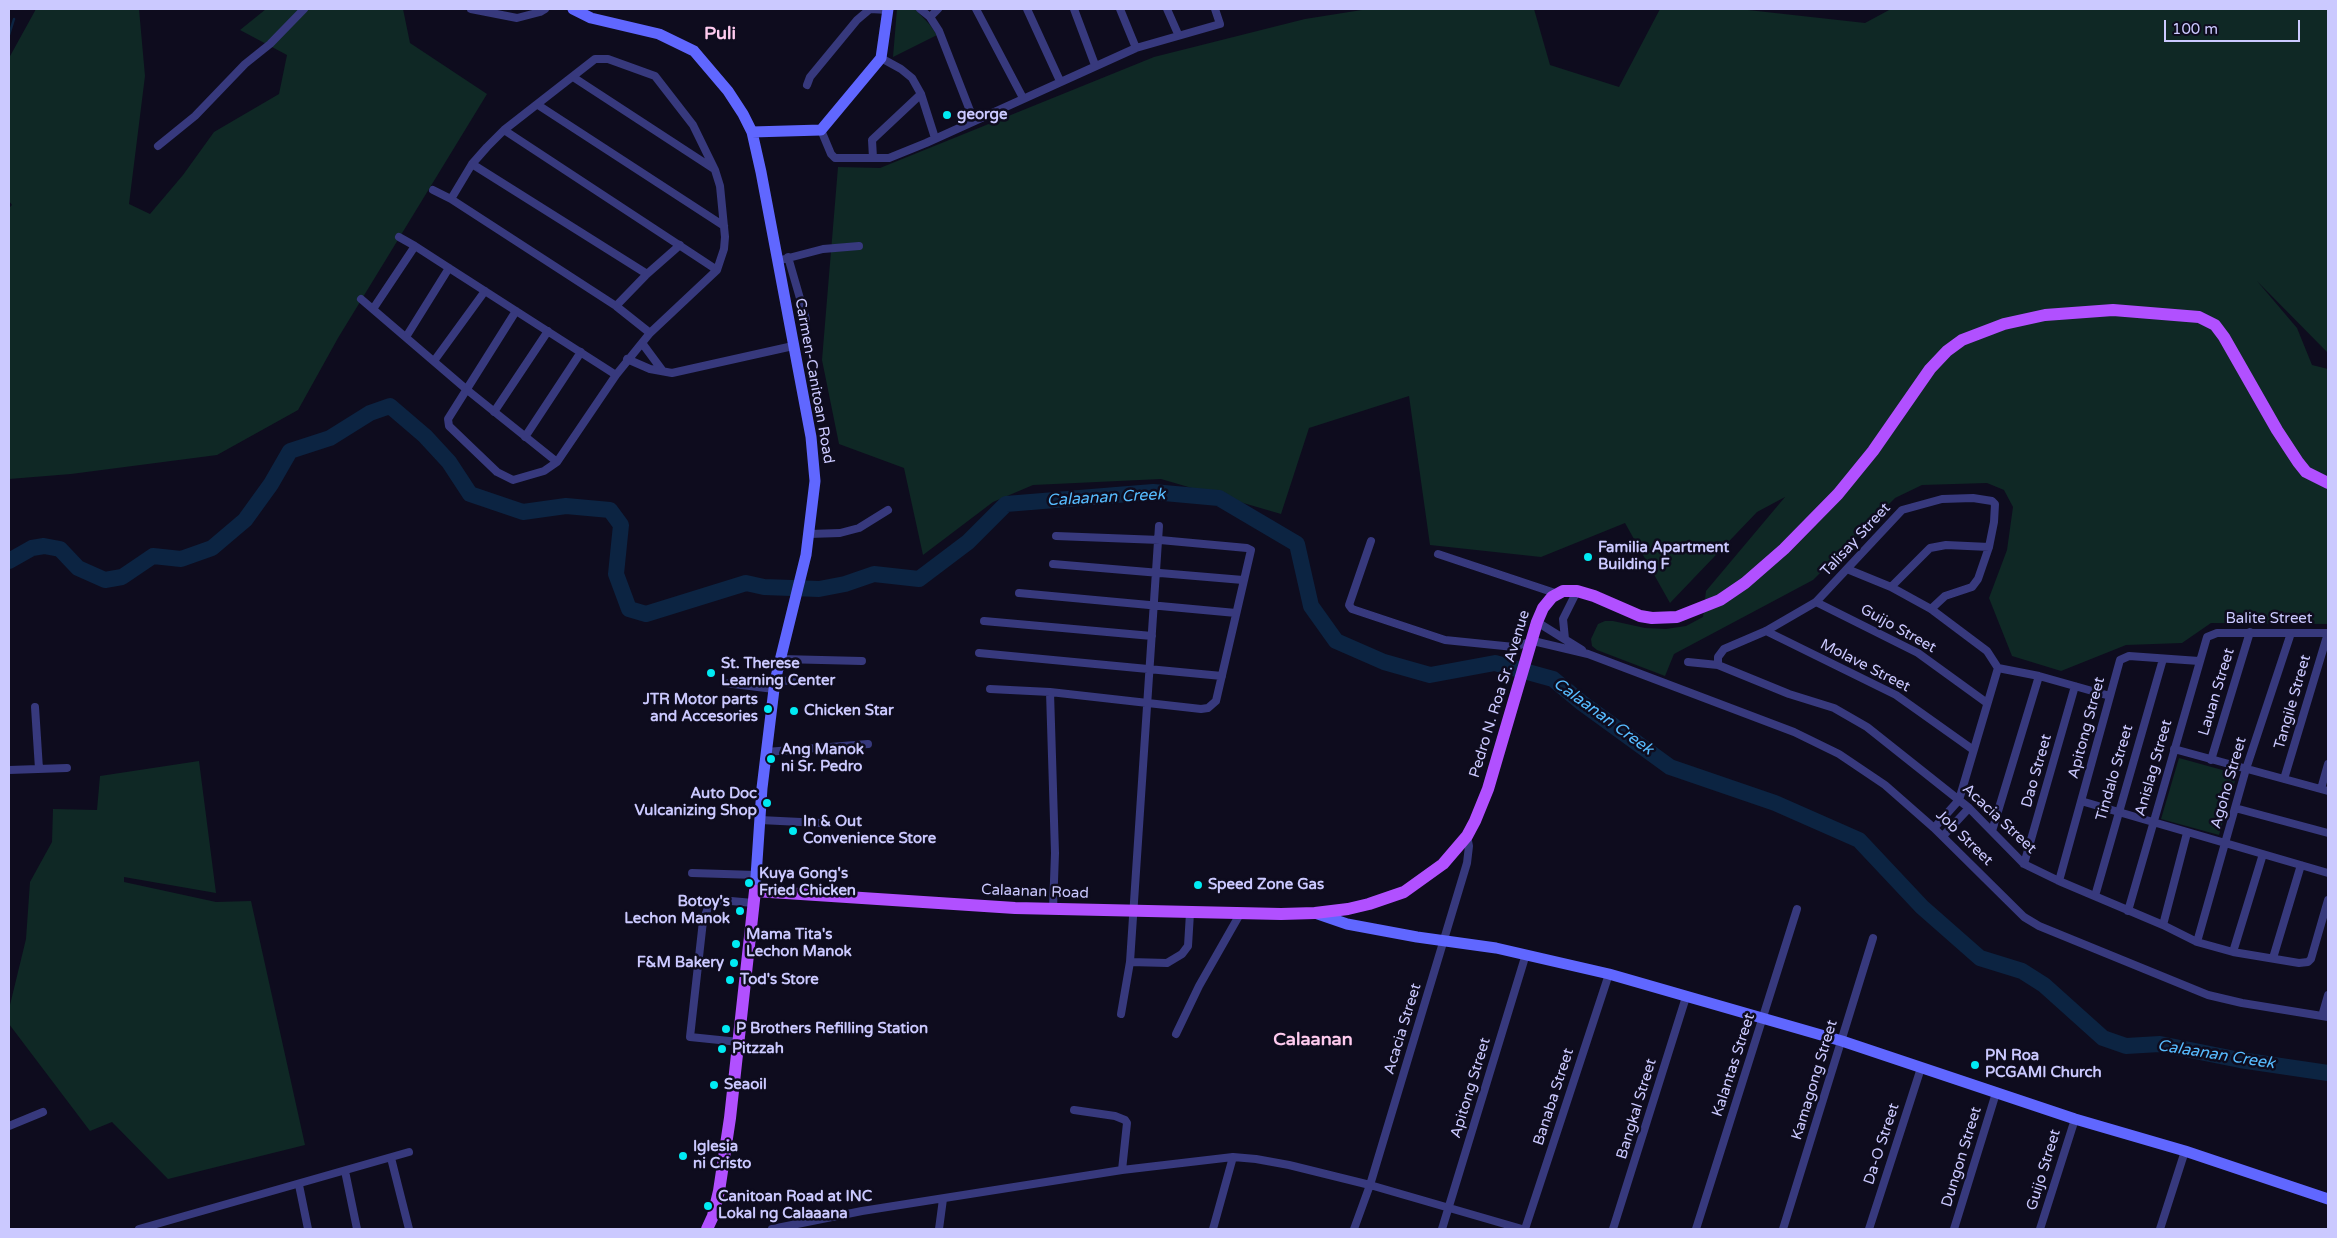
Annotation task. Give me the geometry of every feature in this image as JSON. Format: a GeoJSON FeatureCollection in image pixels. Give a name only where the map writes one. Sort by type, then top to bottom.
{"type":"FeatureCollection","features":[{"type":"Feature","properties":{"kind":"main road"},"geometry":{"type":"LineString","coordinates":[[1558,594],[1577,591],[1594,596],[1640,616],[1652,618],[1677,617],[1720,600],[1745,584],[1784,549],[1838,494],[1873,451],[1930,369],[1948,351],[1962,340],[1983,331],[2004,324],[2045,315],[2113,310],[2199,317],[2215,325],[2298,462],[2306,472],[2328,484]]}},
{"type":"Feature","properties":{"kind":"main road","name":"Pedro N. Roa Sr. Avenue"},"geometry":{"type":"LineString","coordinates":[[1315,913],[1369,904],[1404,892],[1443,864],[1467,836],[1488,788],[1537,622],[1547,602],[1558,594]]}},
{"type":"Feature","properties":{"kind":"main road"},"geometry":{"type":"LineString","coordinates":[[711,1228],[719,1192],[739,1042],[754,897]]}},
{"type":"Feature","properties":{"kind":"main road","name":"Calaanan Road"},"geometry":{"type":"LineString","coordinates":[[754,897],[1015,908],[1240,914],[1315,913]]}},
{"type":"Feature","properties":{"kind":"street"},"geometry":{"type":"LineString","coordinates":[[158,146],[195,116],[245,64],[270,44],[304,9]]}},
{"type":"Feature","properties":{"kind":"street"},"geometry":{"type":"LineString","coordinates":[[471,9],[517,18],[545,9]]}},
{"type":"Feature","properties":{"kind":"street","name":"Carmen-Canitoan Road"},"geometry":{"type":"LineString","coordinates":[[574,9],[591,18],[659,34],[694,52],[728,91],[752,132],[783,259],[793,346],[813,456],[815,481],[809,534],[801,575],[775,685],[766,752],[754,897]]}},
{"type":"Feature","properties":{"kind":"street"},"geometry":{"type":"LineString","coordinates":[[752,132],[821,130],[882,58],[888,9],[870,10],[857,20],[810,77],[807,85]]}},
{"type":"Feature","properties":{"kind":"street"},"geometry":{"type":"LineString","coordinates":[[920,9],[930,17],[938,31],[974,121]]}},
{"type":"Feature","properties":{"kind":"street"},"geometry":{"type":"LineString","coordinates":[[930,17],[938,9]]}},
{"type":"Feature","properties":{"kind":"street"},"geometry":{"type":"LineString","coordinates":[[976,9],[1023,98]]}},
{"type":"Feature","properties":{"kind":"street"},"geometry":{"type":"LineString","coordinates":[[1027,9],[1060,81]]}},
{"type":"Feature","properties":{"kind":"street"},"geometry":{"type":"LineString","coordinates":[[1074,9],[1095,65]]}},
{"type":"Feature","properties":{"kind":"street"},"geometry":{"type":"LineString","coordinates":[[1120,9],[1136,48]]}},
{"type":"Feature","properties":{"kind":"street"},"geometry":{"type":"LineString","coordinates":[[1167,9],[1178,34]]}},
{"type":"Feature","properties":{"kind":"street"},"geometry":{"type":"LineString","coordinates":[[821,130],[831,154],[835,158],[889,158],[1136,48],[1178,34],[1220,24],[1215,9]]}},
{"type":"Feature","properties":{"kind":"street"},"geometry":{"type":"LineString","coordinates":[[451,199],[472,164],[504,130],[595,60],[601,58],[650,72],[693,125],[720,186],[724,249],[717,270],[650,333],[627,359],[557,462],[544,471],[513,480],[497,472],[448,423],[450,415],[516,311]]}},
{"type":"Feature","properties":{"kind":"street"},"geometry":{"type":"LineString","coordinates":[[882,58],[912,78],[920,94],[935,138]]}},
{"type":"Feature","properties":{"kind":"street"},"geometry":{"type":"LineString","coordinates":[[573,77],[714,170]]}},
{"type":"Feature","properties":{"kind":"street"},"geometry":{"type":"LineString","coordinates":[[873,158],[871,152],[872,140],[920,94]]}},
{"type":"Feature","properties":{"kind":"street"},"geometry":{"type":"LineString","coordinates":[[538,105],[724,226]]}},
{"type":"Feature","properties":{"kind":"street"},"geometry":{"type":"LineString","coordinates":[[504,130],[717,270]]}},
{"type":"Feature","properties":{"kind":"street"},"geometry":{"type":"LineString","coordinates":[[472,164],[647,274]]}},
{"type":"Feature","properties":{"kind":"street"},"geometry":{"type":"LineString","coordinates":[[433,190],[451,199],[616,306],[650,333]]}},
{"type":"Feature","properties":{"kind":"street"},"geometry":{"type":"LineString","coordinates":[[399,237],[616,375]]}},
{"type":"Feature","properties":{"kind":"street"},"geometry":{"type":"LineString","coordinates":[[616,306],[647,274],[680,245]]}},
{"type":"Feature","properties":{"kind":"street"},"geometry":{"type":"LineString","coordinates":[[373,309],[415,246]]}},
{"type":"Feature","properties":{"kind":"street"},"geometry":{"type":"LineString","coordinates":[[806,319],[783,259],[839,246],[859,246]]}},
{"type":"Feature","properties":{"kind":"street"},"geometry":{"type":"LineString","coordinates":[[406,337],[449,268]]}},
{"type":"Feature","properties":{"kind":"street"},"geometry":{"type":"LineString","coordinates":[[434,361],[485,290]]}},
{"type":"Feature","properties":{"kind":"street"},"geometry":{"type":"LineString","coordinates":[[361,300],[466,389],[557,462]]}},
{"type":"Feature","properties":{"kind":"street"},"geometry":{"type":"LineString","coordinates":[[494,412],[548,331]]}},
{"type":"Feature","properties":{"kind":"street"},"geometry":{"type":"LineString","coordinates":[[642,343],[662,370]]}},
{"type":"Feature","properties":{"kind":"street"},"geometry":{"type":"LineString","coordinates":[[627,359],[650,369],[672,373],[793,346]]}},
{"type":"Feature","properties":{"kind":"street"},"geometry":{"type":"LineString","coordinates":[[525,437],[581,352]]}},
{"type":"Feature","properties":{"kind":"street","name":"Talisay Street"},"geometry":{"type":"LineString","coordinates":[[1718,665],[1718,657],[1724,649],[1766,631],[1816,602],[1893,517],[1902,510],[1942,499],[1973,498],[1992,500],[1995,504],[1995,513],[1989,547],[1981,574],[1972,587],[1945,596],[1930,609]]}},
{"type":"Feature","properties":{"kind":"street"},"geometry":{"type":"LineString","coordinates":[[809,534],[840,532],[859,528],[888,510]]}},
{"type":"Feature","properties":{"kind":"street"},"geometry":{"type":"LineString","coordinates":[[1121,1014],[1130,962],[1134,911],[1160,540],[1159,526]]}},
{"type":"Feature","properties":{"kind":"street"},"geometry":{"type":"LineString","coordinates":[[990,689],[1050,692],[1201,709],[1208,708],[1216,701],[1250,550],[1247,548],[1160,540],[1056,536]]}},
{"type":"Feature","properties":{"kind":"street"},"geometry":{"type":"LineString","coordinates":[[1371,541],[1349,606],[1352,609],[1445,640],[1514,648],[1531,646]]}},
{"type":"Feature","properties":{"kind":"street"},"geometry":{"type":"LineString","coordinates":[[1891,588],[1930,548],[1946,545],[1989,547]]}},
{"type":"Feature","properties":{"kind":"street"},"geometry":{"type":"LineString","coordinates":[[1438,554],[1558,594]]}},
{"type":"Feature","properties":{"kind":"street"},"geometry":{"type":"LineString","coordinates":[[1053,564],[1157,571],[1244,580]]}},
{"type":"Feature","properties":{"kind":"street"},"geometry":{"type":"LineString","coordinates":[[1847,569],[1891,588],[1930,609],[1987,651],[1998,668],[2038,676],[2110,696]]}},
{"type":"Feature","properties":{"kind":"street"},"geometry":{"type":"LineString","coordinates":[[1565,639],[1563,619],[1577,591]]}},
{"type":"Feature","properties":{"kind":"street"},"geometry":{"type":"LineString","coordinates":[[1019,593],[1155,604],[1236,613]]}},
{"type":"Feature","properties":{"kind":"street","name":"Guijo Street"},"geometry":{"type":"LineString","coordinates":[[1816,602],[1918,653],[1987,703]]}},
{"type":"Feature","properties":{"kind":"street"},"geometry":{"type":"LineString","coordinates":[[984,621],[1152,636]]}},
{"type":"Feature","properties":{"kind":"street","name":"Job Street"},"geometry":{"type":"LineString","coordinates":[[1537,622],[1588,654],[1794,732],[1824,746],[1864,769],[1943,836],[2024,917],[2039,926],[2208,995],[2242,1003],[2325,1016]]}},
{"type":"Feature","properties":{"kind":"street","name":"Molave Street"},"geometry":{"type":"LineString","coordinates":[[1766,631],[1896,695],[1972,749]]}},
{"type":"Feature","properties":{"kind":"street","name":"Balite Street"},"geometry":{"type":"LineString","coordinates":[[2210,635],[2250,632],[2328,633]]}},
{"type":"Feature","properties":{"kind":"street","name":"Lauan Street"},"geometry":{"type":"LineString","coordinates":[[2210,760],[2250,632]]}},
{"type":"Feature","properties":{"kind":"street","name":"Agoho Street"},"geometry":{"type":"LineString","coordinates":[[2197,942],[2246,769],[2291,633]]}},
{"type":"Feature","properties":{"kind":"street","name":"Tangile Street"},"geometry":{"type":"LineString","coordinates":[[2284,779],[2328,633]]}},
{"type":"Feature","properties":{"kind":"street","name":"Anislag Street"},"geometry":{"type":"LineString","coordinates":[[2128,911],[2205,640],[2210,635]]}},
{"type":"Feature","properties":{"kind":"street","name":"Job Street"},"geometry":{"type":"LineString","coordinates":[[1531,646],[1588,654]]}},
{"type":"Feature","properties":{"kind":"street"},"geometry":{"type":"LineString","coordinates":[[978,653],[1222,676]]}},
{"type":"Feature","properties":{"kind":"street","name":"Apitong Street"},"geometry":{"type":"LineString","coordinates":[[2059,881],[2118,664],[2122,657],[2199,661]]}},
{"type":"Feature","properties":{"kind":"street"},"geometry":{"type":"LineString","coordinates":[[781,659],[862,661]]}},
{"type":"Feature","properties":{"kind":"street","name":"Tindalo Street"},"geometry":{"type":"LineString","coordinates":[[2095,896],[2163,659]]}},
{"type":"Feature","properties":{"kind":"street","name":"Acacia Street"},"geometry":{"type":"LineString","coordinates":[[1688,662],[1718,665],[1789,694],[1834,708],[1867,727],[1969,808],[2024,864],[2059,881],[2163,925],[2197,942],[2233,952],[2299,963],[2308,962],[2311,959],[2328,900]]}},
{"type":"Feature","properties":{"kind":"street"},"geometry":{"type":"LineString","coordinates":[[1934,828],[1959,800],[1966,781],[1972,749],[1998,668]]}},
{"type":"Feature","properties":{"kind":"street"},"geometry":{"type":"LineString","coordinates":[[1992,831],[2038,676]]}},
{"type":"Feature","properties":{"kind":"street"},"geometry":{"type":"LineString","coordinates":[[725,683],[775,685],[829,680]]}},
{"type":"Feature","properties":{"kind":"street","name":"Dao Street"},"geometry":{"type":"LineString","coordinates":[[2024,864],[2075,686]]}},
{"type":"Feature","properties":{"kind":"street"},"geometry":{"type":"LineString","coordinates":[[1050,692],[1055,853],[1053,909]]}},
{"type":"Feature","properties":{"kind":"street"},"geometry":{"type":"LineString","coordinates":[[35,707],[39,769]]}},
{"type":"Feature","properties":{"kind":"street"},"geometry":{"type":"LineString","coordinates":[[766,752],[868,744]]}},
{"type":"Feature","properties":{"kind":"street"},"geometry":{"type":"LineString","coordinates":[[2174,749],[2324,790],[2328,764]]}},
{"type":"Feature","properties":{"kind":"street"},"geometry":{"type":"LineString","coordinates":[[9,770],[68,768]]}},
{"type":"Feature","properties":{"kind":"street"},"geometry":{"type":"LineString","coordinates":[[2081,801],[2328,873]]}},
{"type":"Feature","properties":{"kind":"street"},"geometry":{"type":"LineString","coordinates":[[1943,836],[1969,808]]}},
{"type":"Feature","properties":{"kind":"street"},"geometry":{"type":"LineString","coordinates":[[2235,808],[2328,833]]}},
{"type":"Feature","properties":{"kind":"street"},"geometry":{"type":"LineString","coordinates":[[760,820],[821,822]]}},
{"type":"Feature","properties":{"kind":"street"},"geometry":{"type":"LineString","coordinates":[[2163,925],[2187,833]]}},
{"type":"Feature","properties":{"kind":"street","name":"Acacia Street"},"geometry":{"type":"LineString","coordinates":[[1354,1229],[1370,1185],[1444,942],[1467,862],[1469,846],[1467,836]]}},
{"type":"Feature","properties":{"kind":"street"},"geometry":{"type":"LineString","coordinates":[[2233,952],[2263,854]]}},
{"type":"Feature","properties":{"kind":"street"},"geometry":{"type":"LineString","coordinates":[[2273,958],[2301,865]]}},
{"type":"Feature","properties":{"kind":"street"},"geometry":{"type":"LineString","coordinates":[[692,873],[756,876]]}},
{"type":"Feature","properties":{"kind":"street"},"geometry":{"type":"LineString","coordinates":[[739,1042],[690,1037],[703,921],[708,908],[720,900],[754,897]]}},
{"type":"Feature","properties":{"kind":"street","name":"Kalantas Street"},"geometry":{"type":"LineString","coordinates":[[1696,1229],[1797,909]]}},
{"type":"Feature","properties":{"kind":"street"},"geometry":{"type":"LineString","coordinates":[[1130,962],[1167,963],[1182,954],[1188,946],[1190,912]]}},
{"type":"Feature","properties":{"kind":"street"},"geometry":{"type":"LineString","coordinates":[[1315,913],[1347,924],[1444,942],[1526,954],[1609,974],[1763,1020],[1842,1041],[2074,1119],[2185,1151],[2328,1199]]}},
{"type":"Feature","properties":{"kind":"street"},"geometry":{"type":"LineString","coordinates":[[1176,1034],[1199,986],[1240,914]]}},
{"type":"Feature","properties":{"kind":"street","name":"Kamagong Street"},"geometry":{"type":"LineString","coordinates":[[1782,1229],[1873,938]]}},
{"type":"Feature","properties":{"kind":"street","name":"Apitong Street"},"geometry":{"type":"LineString","coordinates":[[1442,1229],[1526,954]]}},
{"type":"Feature","properties":{"kind":"street","name":"Banaba Street"},"geometry":{"type":"LineString","coordinates":[[1524,1229],[1609,974]]}},
{"type":"Feature","properties":{"kind":"street"},"geometry":{"type":"LineString","coordinates":[[2325,1016],[2328,996]]}},
{"type":"Feature","properties":{"kind":"street","name":"Bangkal Street"},"geometry":{"type":"LineString","coordinates":[[1613,1229],[1686,997]]}},
{"type":"Feature","properties":{"kind":"street","name":"Da-O Street"},"geometry":{"type":"LineString","coordinates":[[1869,1229],[1920,1068]]}},
{"type":"Feature","properties":{"kind":"street","name":"Dungon Street"},"geometry":{"type":"LineString","coordinates":[[1954,1229],[1996,1093]]}},
{"type":"Feature","properties":{"kind":"street"},"geometry":{"type":"LineString","coordinates":[[1074,1110],[1115,1116],[1125,1120],[1122,1170]]}},
{"type":"Feature","properties":{"kind":"street"},"geometry":{"type":"LineString","coordinates":[[9,1126],[43,1112]]}},
{"type":"Feature","properties":{"kind":"street","name":"Guijo Street"},"geometry":{"type":"LineString","coordinates":[[2040,1229],[2074,1119]]}},
{"type":"Feature","properties":{"kind":"street"},"geometry":{"type":"LineString","coordinates":[[2160,1229],[2185,1151]]}},
{"type":"Feature","properties":{"kind":"street"},"geometry":{"type":"LineString","coordinates":[[139,1229],[299,1185],[409,1152]]}},
{"type":"Feature","properties":{"kind":"street"},"geometry":{"type":"LineString","coordinates":[[1213,1229],[1233,1157]]}},
{"type":"Feature","properties":{"kind":"street"},"geometry":{"type":"LineString","coordinates":[[772,1229],[862,1211],[1122,1170],[1233,1157],[1290,1165],[1370,1185],[1524,1229]]}},
{"type":"Feature","properties":{"kind":"street"},"geometry":{"type":"LineString","coordinates":[[391,1158],[409,1229]]}},
{"type":"Feature","properties":{"kind":"street"},"geometry":{"type":"LineString","coordinates":[[345,1171],[357,1229]]}},
{"type":"Feature","properties":{"kind":"street"},"geometry":{"type":"LineString","coordinates":[[299,1185],[308,1229]]}},
{"type":"Feature","properties":{"kind":"street"},"geometry":{"type":"LineString","coordinates":[[939,1229],[943,1199]]}},
{"type":"Feature","properties":{"kind":"green space"},"geometry":{"type":"Polygon","coordinates":[[[36,9],[139,9],[145,76],[129,204],[150,214],[183,175],[214,132],[279,94],[287,55],[240,30],[266,9],[403,9],[410,43],[487,94],[338,338],[298,410],[217,455],[71,474],[9,479],[9,208],[12,205],[9,201],[9,58],[36,9]]]}},
{"type":"Feature","properties":{"kind":"green space"},"geometry":{"type":"Polygon","coordinates":[[[897,9],[915,9],[937,35],[893,57],[897,9]]]}},
{"type":"Feature","properties":{"kind":"green space"},"geometry":{"type":"Polygon","coordinates":[[[1368,9],[1534,9],[1550,65],[1619,87],[1660,9],[1739,9],[1865,23],[1891,9],[2328,9],[2328,353],[2257,281],[2297,328],[2312,365],[2328,369],[2328,624],[2211,623],[2182,643],[2126,645],[2061,671],[2012,656],[1989,598],[2007,550],[2013,507],[2004,490],[1987,483],[1922,485],[1895,498],[1813,580],[1674,654],[1665,676],[1597,650],[1592,646],[1591,639],[1598,624],[1605,621],[1613,621],[1645,628],[1666,629],[1686,626],[1703,617],[1706,591],[1785,497],[1757,512],[1670,603],[1625,523],[1541,557],[1430,545],[1409,396],[1309,428],[1281,514],[1161,479],[1033,485],[993,502],[923,555],[904,468],[839,444],[822,360],[838,167],[880,168],[1154,57],[1305,19],[1368,9]]]}},
{"type":"Feature","properties":{"kind":"green space"},"geometry":{"type":"Polygon","coordinates":[[[2179,758],[2237,774],[2219,835],[2161,819],[2179,758]]]}},
{"type":"Feature","properties":{"kind":"green space"},"geometry":{"type":"Polygon","coordinates":[[[199,761],[216,893],[124,877],[124,882],[216,902],[251,901],[305,1145],[168,1179],[112,1122],[90,1131],[9,1024],[9,1009],[26,939],[30,882],[52,842],[53,809],[97,810],[100,776],[199,761]]]}},
{"type":"Feature","properties":{"kind":"waterway"},"geometry":{"type":"LineString","coordinates":[[9,35],[14,19]]}},
{"type":"Feature","properties":{"kind":"waterway","name":"Calaanan Creek"},"geometry":{"type":"LineString","coordinates":[[9,561],[32,548],[44,546],[60,549],[78,568],[105,580],[122,577],[153,556],[181,559],[212,548],[245,520],[271,484],[290,451],[330,438],[370,413],[390,406],[425,436],[449,462],[470,494],[523,512],[566,506],[610,510],[621,525],[616,574],[629,609],[646,614],[746,583],[764,587],[819,589],[845,584],[874,574],[919,579],[968,542],[1006,504],[1153,492],[1219,498],[1297,544],[1311,606],[1336,641],[1384,662],[1430,675],[1495,663],[1553,679],[1582,703],[1670,767],[1775,803],[1859,840],[1922,907],[1980,958],[2022,971],[2044,985],[2103,1038],[2126,1046],[2160,1044],[2240,1060],[2328,1073]]}},
{"type":"Feature","properties":{"kind":"place","name":"george"},"geometry":{"type":"Point","coordinates":[947,115]}},
{"type":"Feature","properties":{"kind":"place","name":"Familia Apartment Building F"},"geometry":{"type":"Point","coordinates":[1588,557]}},
{"type":"Feature","properties":{"kind":"place","name":"St. Therese Learning Center"},"geometry":{"type":"Point","coordinates":[711,673]}},
{"type":"Feature","properties":{"kind":"place","name":"JTR Motor parts and Accesories"},"geometry":{"type":"Point","coordinates":[768,709]}},
{"type":"Feature","properties":{"kind":"place","name":"Chicken Star"},"geometry":{"type":"Point","coordinates":[794,711]}},
{"type":"Feature","properties":{"kind":"place","name":"Ang Manok ni Sr. Pedro"},"geometry":{"type":"Point","coordinates":[771,759]}},
{"type":"Feature","properties":{"kind":"place","name":"Auto Doc Vulcanizing Shop"},"geometry":{"type":"Point","coordinates":[767,803]}},
{"type":"Feature","properties":{"kind":"place","name":"In & Out Convenience Store"},"geometry":{"type":"Point","coordinates":[793,831]}},
{"type":"Feature","properties":{"kind":"place","name":"Kuya Gong's Fried Chicken"},"geometry":{"type":"Point","coordinates":[749,883]}},
{"type":"Feature","properties":{"kind":"place","name":"Speed Zone Gas"},"geometry":{"type":"Point","coordinates":[1198,885]}},
{"type":"Feature","properties":{"kind":"place","name":"Botoy's Lechon Manok"},"geometry":{"type":"Point","coordinates":[740,911]}},
{"type":"Feature","properties":{"kind":"place","name":"Mama Tita's Lechon Manok"},"geometry":{"type":"Point","coordinates":[736,944]}},
{"type":"Feature","properties":{"kind":"place","name":"F&M Bakery"},"geometry":{"type":"Point","coordinates":[734,963]}},
{"type":"Feature","properties":{"kind":"place","name":"Tod's Store"},"geometry":{"type":"Point","coordinates":[730,980]}},
{"type":"Feature","properties":{"kind":"place","name":"P Brothers Refilling Station"},"geometry":{"type":"Point","coordinates":[726,1029]}},
{"type":"Feature","properties":{"kind":"place","name":"Pitzzah"},"geometry":{"type":"Point","coordinates":[722,1049]}},
{"type":"Feature","properties":{"kind":"place","name":"PN Roa PCGAMI Church"},"geometry":{"type":"Point","coordinates":[1975,1065]}},
{"type":"Feature","properties":{"kind":"place","name":"Seaoil"},"geometry":{"type":"Point","coordinates":[714,1085]}},
{"type":"Feature","properties":{"kind":"place","name":"Iglesia ni Cristo"},"geometry":{"type":"Point","coordinates":[683,1156]}},
{"type":"Feature","properties":{"kind":"place","name":"Canitoan Road at INC Lokal ng Calaaana"},"geometry":{"type":"Point","coordinates":[708,1206]}},
{"type":"Feature","properties":{"kind":"district","name":"Puli"},"geometry":{"type":"Point","coordinates":[720,34]}},
{"type":"Feature","properties":{"kind":"district","name":"Calaanan"},"geometry":{"type":"Point","coordinates":[1313,1040]}}]}
